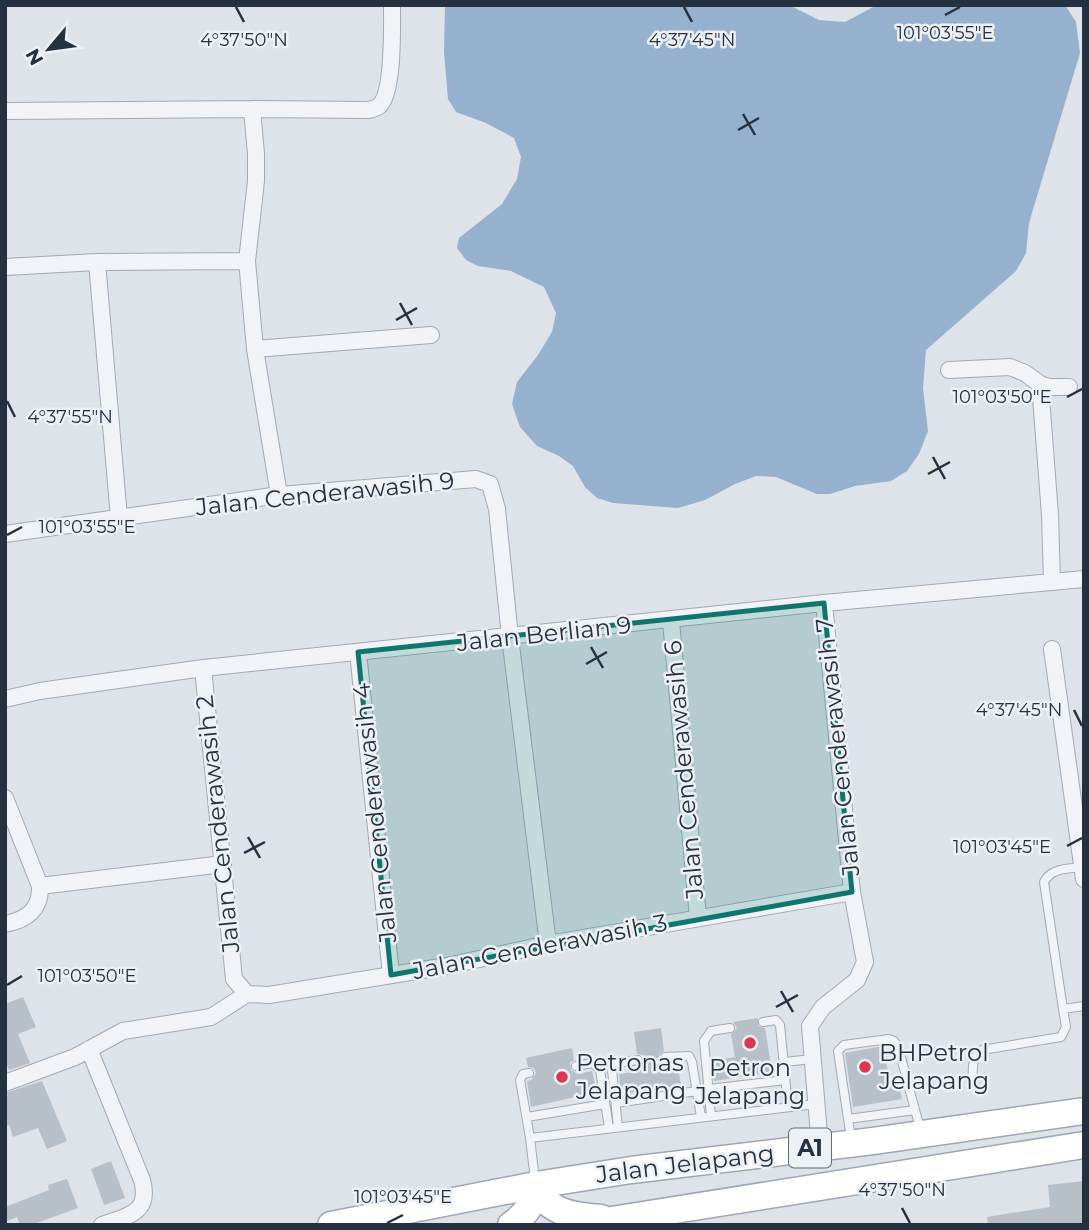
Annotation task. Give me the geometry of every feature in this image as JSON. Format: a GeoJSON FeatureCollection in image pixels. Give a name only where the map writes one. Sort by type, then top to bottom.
{"type":"FeatureCollection","features":[{"type":"Feature","properties":{"kind":"main road","name":"Jalan Jelapang"},"geometry":{"type":"LineString","coordinates":[[331,1225],[536,1185],[631,1170],[820,1147],[850,1131],[919,1122],[1084,1111]]}},
{"type":"Feature","properties":{"kind":"main road","name":"Jalan Jelapang"},"geometry":{"type":"LineString","coordinates":[[580,1225],[1084,1145]]}},
{"type":"Feature","properties":{"kind":"main road"},"geometry":{"type":"LineString","coordinates":[[536,1185],[540,1195],[556,1209],[579,1216],[615,1219]]}},
{"type":"Feature","properties":{"kind":"main road"},"geometry":{"type":"LineString","coordinates":[[511,1225],[528,1209],[535,1196],[536,1185]]}},
{"type":"Feature","properties":{"kind":"street"},"geometry":{"type":"LineString","coordinates":[[5,111],[252,108],[369,110],[378,107],[384,98],[390,72],[393,5]]}},
{"type":"Feature","properties":{"kind":"street"},"geometry":{"type":"LineString","coordinates":[[252,108],[257,153],[247,261],[255,349],[279,495]]}},
{"type":"Feature","properties":{"kind":"street"},"geometry":{"type":"LineString","coordinates":[[5,267],[97,262],[247,261]]}},
{"type":"Feature","properties":{"kind":"street"},"geometry":{"type":"LineString","coordinates":[[97,262],[119,518]]}},
{"type":"Feature","properties":{"kind":"street"},"geometry":{"type":"LineString","coordinates":[[255,349],[431,335]]}},
{"type":"Feature","properties":{"kind":"street"},"geometry":{"type":"LineString","coordinates":[[949,370],[1010,367],[1040,384],[1069,387]]}},
{"type":"Feature","properties":{"kind":"street"},"geometry":{"type":"LineString","coordinates":[[1040,384],[1052,581]]}},
{"type":"Feature","properties":{"kind":"street","name":"Jalan Cenderawasih 9"},"geometry":{"type":"LineString","coordinates":[[5,534],[279,495],[476,479],[490,484],[498,509],[510,637]]}},
{"type":"Feature","properties":{"kind":"street","name":"Jalan Berlian 9"},"geometry":{"type":"LineString","coordinates":[[5,699],[52,689],[203,668],[824,603],[1084,579]]}},
{"type":"Feature","properties":{"kind":"street","name":"Jalan Cenderawasih 7"},"geometry":{"type":"LineString","coordinates":[[820,1147],[810,1026],[823,1007],[857,980],[865,962],[852,892],[824,603]]}},
{"type":"Feature","properties":{"kind":"street","name":"Jalan Cenderawasih 6"},"geometry":{"type":"LineString","coordinates":[[671,621],[698,918]]}},
{"type":"Feature","properties":{"kind":"street"},"geometry":{"type":"LineString","coordinates":[[510,637],[548,944]]}},
{"type":"Feature","properties":{"kind":"street"},"geometry":{"type":"LineString","coordinates":[[1052,649],[1083,873]]}},
{"type":"Feature","properties":{"kind":"street","name":"Jalan Cenderawasih 4"},"geometry":{"type":"LineString","coordinates":[[358,652],[391,975]]}},
{"type":"Feature","properties":{"kind":"street","name":"Jalan Cenderawasih 2"},"geometry":{"type":"LineString","coordinates":[[203,668],[234,979],[247,994]]}},
{"type":"Feature","properties":{"kind":"street"},"geometry":{"type":"LineString","coordinates":[[5,798],[40,886],[41,899],[36,909],[27,916],[5,924]]}},
{"type":"Feature","properties":{"kind":"street"},"geometry":{"type":"LineString","coordinates":[[40,886],[223,864]]}},
{"type":"Feature","properties":{"kind":"street","name":"Jalan Cenderawasih 3"},"geometry":{"type":"LineString","coordinates":[[247,994],[269,995],[391,975],[548,944],[852,892]]}},
{"type":"Feature","properties":{"kind":"street"},"geometry":{"type":"LineString","coordinates":[[5,1083],[89,1049],[123,1031],[211,1017],[247,994]]}},
{"type":"Feature","properties":{"kind":"street"},"geometry":{"type":"LineString","coordinates":[[89,1049],[146,1194],[143,1206],[129,1216],[102,1225]]}},
{"type":"Feature","properties":{"kind":"lane"},"geometry":{"type":"LineString","coordinates":[[973,1085],[973,1060],[982,1050],[1061,1037],[1066,1027],[1044,882],[1054,871],[1083,873]]}},
{"type":"Feature","properties":{"kind":"lane"},"geometry":{"type":"LineString","coordinates":[[1063,1009],[1084,1006]]}},
{"type":"Feature","properties":{"kind":"lane"},"geometry":{"type":"LineString","coordinates":[[764,1022],[779,1022],[788,1107]]}},
{"type":"Feature","properties":{"kind":"lane"},"geometry":{"type":"LineString","coordinates":[[711,1116],[704,1041],[711,1031],[730,1028]]}},
{"type":"Feature","properties":{"kind":"lane"},"geometry":{"type":"LineString","coordinates":[[850,1131],[838,1051],[844,1045],[894,1041],[898,1046],[919,1122]]}},
{"type":"Feature","properties":{"kind":"lane"},"geometry":{"type":"LineString","coordinates":[[665,1057],[689,1056],[701,1117]]}},
{"type":"Feature","properties":{"kind":"lane"},"geometry":{"type":"LineString","coordinates":[[784,1062],[812,1059]]}},
{"type":"Feature","properties":{"kind":"lane"},"geometry":{"type":"LineString","coordinates":[[614,1128],[614,1066],[638,1060]]}},
{"type":"Feature","properties":{"kind":"lane"},"geometry":{"type":"LineString","coordinates":[[576,1066],[597,1065],[605,1104],[614,1128]]}},
{"type":"Feature","properties":{"kind":"lane"},"geometry":{"type":"LineString","coordinates":[[529,1073],[523,1074],[520,1080],[536,1185]]}},
{"type":"Feature","properties":{"kind":"lane"},"geometry":{"type":"LineString","coordinates":[[709,1088],[785,1080]]}},
{"type":"Feature","properties":{"kind":"lane"},"geometry":{"type":"LineString","coordinates":[[616,1103],[697,1091]]}},
{"type":"Feature","properties":{"kind":"lane"},"geometry":{"type":"LineString","coordinates":[[527,1117],[605,1104]]}},
{"type":"Feature","properties":{"kind":"lane"},"geometry":{"type":"LineString","coordinates":[[530,1139],[816,1104]]}},
{"type":"Feature","properties":{"kind":"highlighted area"},"geometry":{"type":"Polygon","coordinates":[[[824,603],[852,892],[391,975],[358,652],[824,603]]]}},
{"type":"Feature","properties":{"kind":"water"},"geometry":{"type":"Polygon","coordinates":[[[445,5],[789,5],[819,20],[845,22],[877,5],[1065,5],[1076,22],[1080,53],[1029,223],[1026,253],[1016,271],[926,350],[923,388],[928,431],[919,454],[907,471],[891,481],[855,486],[830,494],[817,494],[776,477],[756,476],[705,500],[678,508],[613,503],[597,498],[585,487],[573,466],[537,446],[520,427],[512,404],[517,382],[552,332],[556,313],[544,287],[511,271],[478,266],[466,260],[457,248],[459,238],[502,204],[517,179],[521,157],[514,138],[486,123],[456,112],[448,99],[444,52],[445,5]]]}},
{"type":"Feature","properties":{"kind":"building"},"geometry":{"type":"Polygon","coordinates":[[[23,997],[36,1027],[18,1034],[30,1063],[9,1070],[5,1062],[5,1004],[23,997]]]}},
{"type":"Feature","properties":{"kind":"building","name":"Petron Jelapang"},"geometry":{"type":"Polygon","coordinates":[[[758,1018],[758,1026],[765,1028],[772,1072],[714,1081],[712,1061],[735,1057],[731,1034],[737,1028],[733,1022],[758,1018]]]}},
{"type":"Feature","properties":{"kind":"building"},"geometry":{"type":"Polygon","coordinates":[[[661,1028],[664,1051],[659,1055],[659,1060],[666,1064],[666,1067],[678,1066],[681,1086],[621,1094],[619,1074],[639,1071],[644,1062],[643,1055],[637,1054],[634,1032],[661,1028]]]}},
{"type":"Feature","properties":{"kind":"building","name":"BHPetrol Jelapang"},"geometry":{"type":"Polygon","coordinates":[[[883,1046],[890,1082],[898,1080],[902,1099],[853,1107],[845,1053],[883,1046]]]}},
{"type":"Feature","properties":{"kind":"building","name":"Petronas Jelapang"},"geometry":{"type":"Polygon","coordinates":[[[572,1048],[574,1060],[570,1063],[571,1070],[578,1074],[592,1071],[597,1092],[531,1107],[527,1081],[536,1073],[534,1068],[528,1067],[526,1058],[572,1048]]]}},
{"type":"Feature","properties":{"kind":"building"},"geometry":{"type":"Polygon","coordinates":[[[42,1081],[67,1141],[47,1149],[38,1128],[13,1137],[9,1125],[5,1126],[5,1093],[42,1081]]]}},
{"type":"Feature","properties":{"kind":"building"},"geometry":{"type":"Polygon","coordinates":[[[111,1161],[125,1198],[104,1205],[91,1169],[111,1161]]]}},
{"type":"Feature","properties":{"kind":"building"},"geometry":{"type":"Polygon","coordinates":[[[67,1179],[78,1208],[31,1225],[20,1225],[17,1217],[5,1222],[5,1207],[49,1190],[48,1185],[67,1179]]]}},
{"type":"Feature","properties":{"kind":"building"},"geometry":{"type":"Polygon","coordinates":[[[1084,1181],[1084,1225],[988,1225],[987,1217],[1050,1207],[1048,1185],[1084,1181]]]}},
{"type":"Feature","properties":{"kind":"place","name":"Petron Jelapang"},"geometry":{"type":"Point","coordinates":[750,1043]}},
{"type":"Feature","properties":{"kind":"place","name":"BHPetrol Jelapang"},"geometry":{"type":"Point","coordinates":[865,1067]}},
{"type":"Feature","properties":{"kind":"place","name":"Petronas Jelapang"},"geometry":{"type":"Point","coordinates":[562,1077]}}]}
